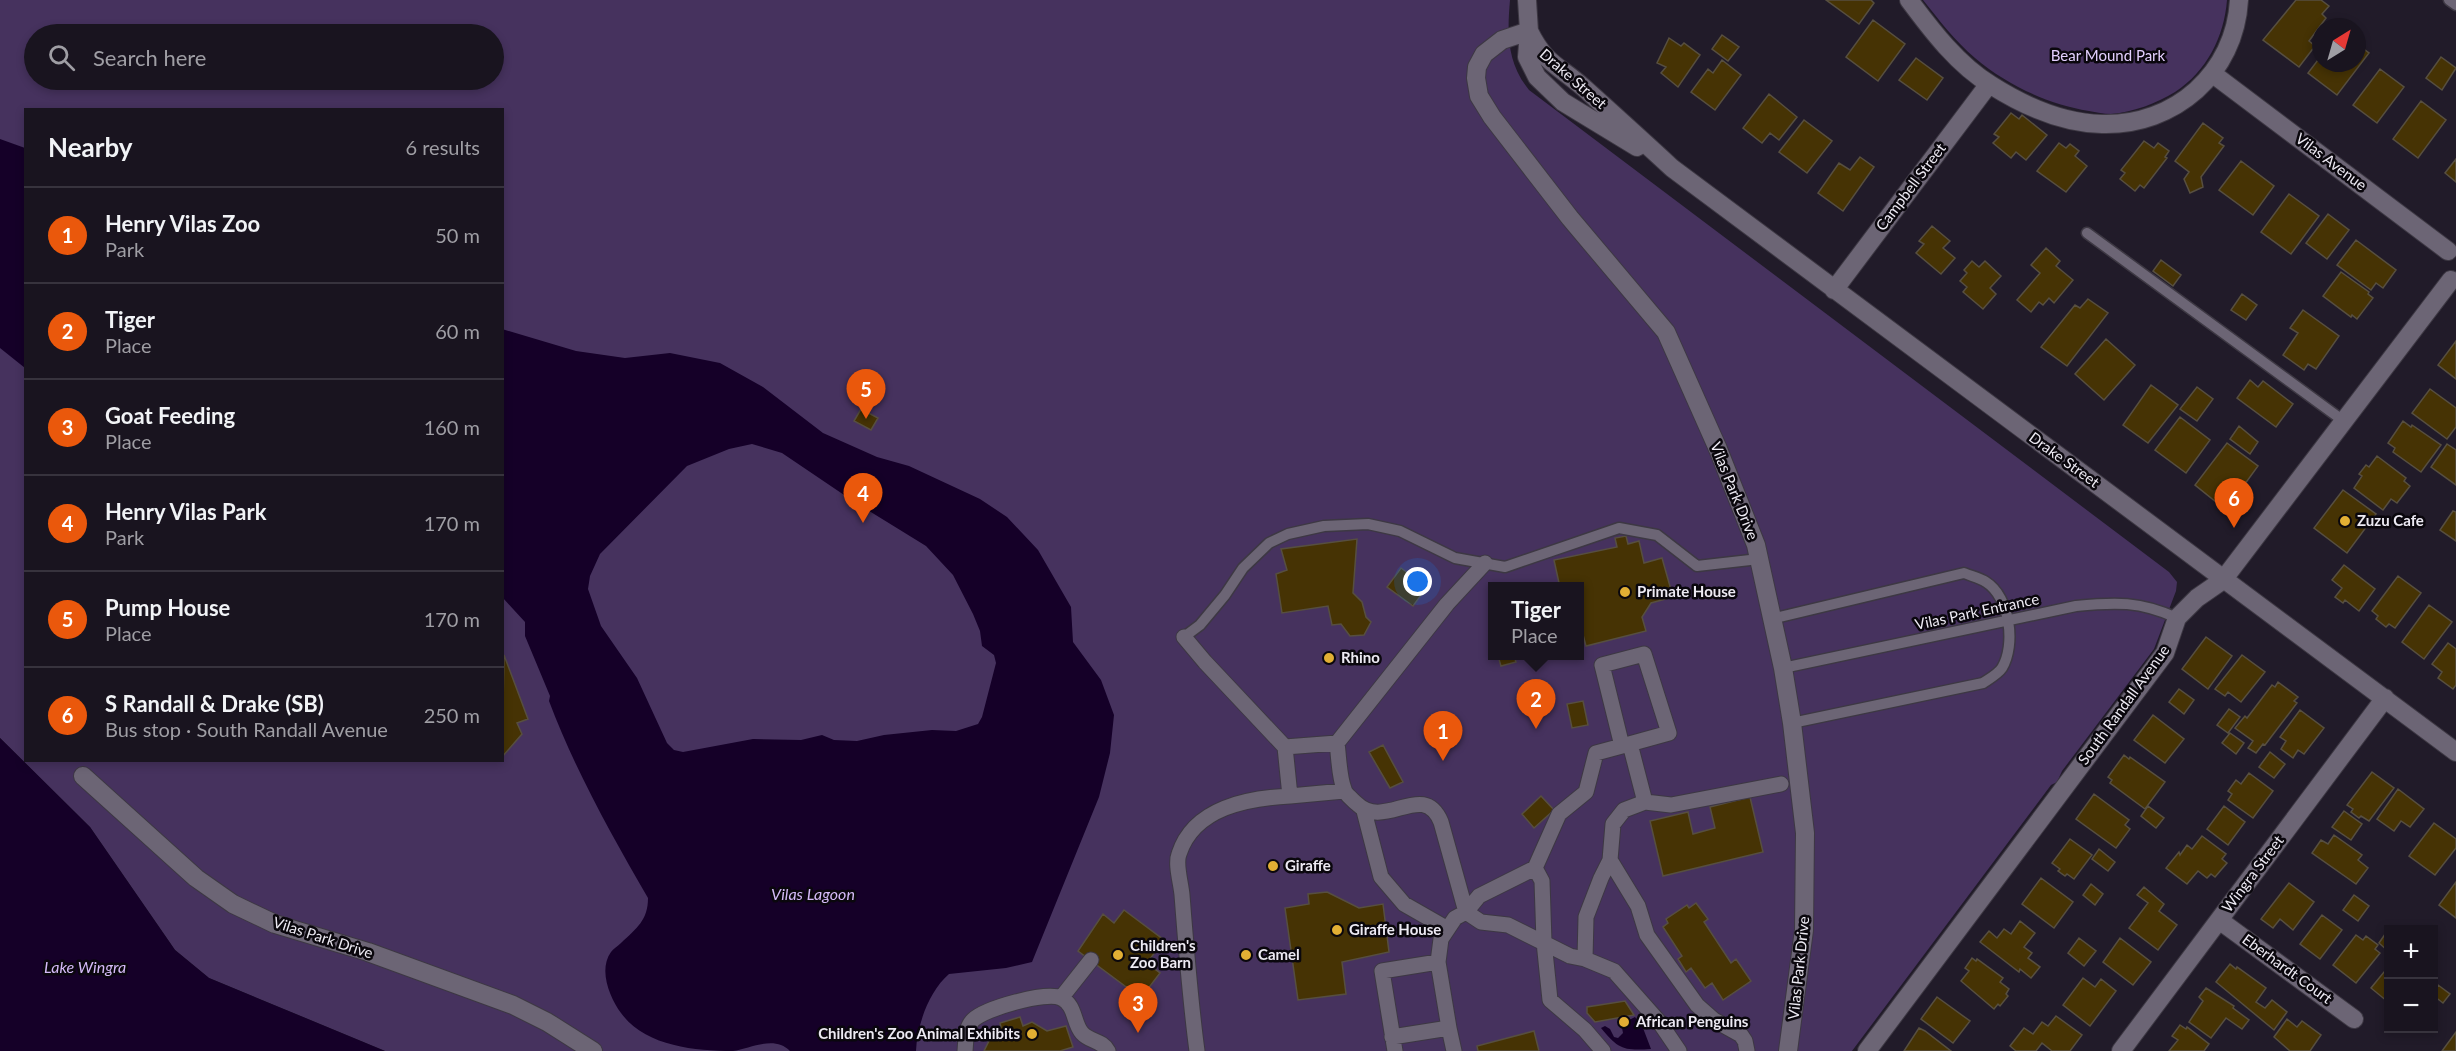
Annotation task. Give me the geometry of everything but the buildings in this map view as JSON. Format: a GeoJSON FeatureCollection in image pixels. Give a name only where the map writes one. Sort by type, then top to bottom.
{"type":"FeatureCollection","features":[{"type":"Feature","properties":{"kind":"street"},"geometry":{"type":"LineString","coordinates":[[1527,0],[1529,31]]}},
{"type":"Feature","properties":{"kind":"street"},"geometry":{"type":"LineString","coordinates":[[1909,0],[1940,39],[1971,71],[1989,84],[2028,106],[2054,116],[2102,124],[2131,122],[2163,113],[2193,95],[2213,74],[2227,51],[2234,32],[2239,0]]}},
{"type":"Feature","properties":{"kind":"street","name":"Drake Street"},"geometry":{"type":"LineString","coordinates":[[1529,31],[1537,48],[1546,59],[1578,83],[1672,168],[2456,752]]}},
{"type":"Feature","properties":{"kind":"street","name":"Vilas Park Drive"},"geometry":{"type":"LineString","coordinates":[[1529,31],[1502,40],[1484,54],[1476,78],[1479,96],[1491,117],[1569,218],[1666,332],[1718,449],[1756,545],[1783,668],[1805,833],[1806,882],[1800,978],[1788,1051]]}},
{"type":"Feature","properties":{"kind":"street","name":"Vilas Avenue"},"geometry":{"type":"LineString","coordinates":[[2213,74],[2452,248]]}},
{"type":"Feature","properties":{"kind":"street","name":"Campbell Street"},"geometry":{"type":"LineString","coordinates":[[1834,290],[1989,84]]}},
{"type":"Feature","properties":{"kind":"street"},"geometry":{"type":"LineString","coordinates":[[2452,248],[2445,256],[2444,269],[2453,281]]}},
{"type":"Feature","properties":{"kind":"street","name":"South Randall Avenue"},"geometry":{"type":"LineString","coordinates":[[1867,1051],[2165,653],[2177,618],[2197,598],[2223,580],[2453,281]]}},
{"type":"Feature","properties":{"kind":"street"},"geometry":{"type":"LineString","coordinates":[[1446,928],[1404,904],[1381,877],[1364,811],[1344,791],[1337,743],[1447,604],[1485,563]]}},
{"type":"Feature","properties":{"kind":"street"},"geometry":{"type":"LineString","coordinates":[[1184,637],[1204,662],[1285,747],[1290,796]]}},
{"type":"Feature","properties":{"kind":"street"},"geometry":{"type":"LineString","coordinates":[[1454,1051],[1438,962],[1441,939],[1446,928],[1466,912],[1479,896],[1535,868],[1559,814],[1586,792],[1596,753],[1626,745],[1669,733],[1644,654],[1602,665],[1626,745],[1645,802]]}},
{"type":"Feature","properties":{"kind":"street","name":"Wingra Street"},"geometry":{"type":"LineString","coordinates":[[2121,1051],[2385,698]]}},
{"type":"Feature","properties":{"kind":"street"},"geometry":{"type":"LineString","coordinates":[[1285,747],[1337,743]]}},
{"type":"Feature","properties":{"kind":"street","name":"Vilas Park Drive"},"geometry":{"type":"LineString","coordinates":[[82,776],[196,878],[233,904],[275,924],[378,955],[513,1005],[548,1022],[593,1051]]}},
{"type":"Feature","properties":{"kind":"street"},"geometry":{"type":"LineString","coordinates":[[1585,959],[1586,917],[1600,878],[1610,860],[1613,824],[1624,810],[1645,802],[1671,805],[1781,783]]}},
{"type":"Feature","properties":{"kind":"street"},"geometry":{"type":"LineString","coordinates":[[1197,1051],[1187,975],[1178,855],[1193,829],[1221,808],[1260,798],[1344,791]]}},
{"type":"Feature","properties":{"kind":"street"},"geometry":{"type":"LineString","coordinates":[[1364,811],[1379,814],[1418,804],[1434,811],[1441,822],[1466,912],[1481,922],[1508,925],[1570,956],[1585,959],[1614,971],[1660,1023],[1679,1051]]}},
{"type":"Feature","properties":{"kind":"street"},"geometry":{"type":"LineString","coordinates":[[1610,860],[1638,906],[1647,935],[1653,944],[1697,1005],[1714,1020],[1741,1035],[1747,1051]]}},
{"type":"Feature","properties":{"kind":"street"},"geometry":{"type":"LineString","coordinates":[[1535,868],[1542,881],[1544,942],[1550,1000],[1585,1030],[1603,1051]]}},
{"type":"Feature","properties":{"kind":"street","name":"Eberhardt Court"},"geometry":{"type":"LineString","coordinates":[[2219,920],[2354,1019]]}},
{"type":"Feature","properties":{"kind":"street"},"geometry":{"type":"LineString","coordinates":[[1061,998],[1090,960]]}},
{"type":"Feature","properties":{"kind":"street"},"geometry":{"type":"LineString","coordinates":[[1438,962],[1382,971],[1393,1044],[1449,1028]]}},
{"type":"Feature","properties":{"kind":"street"},"geometry":{"type":"LineString","coordinates":[[965,1051],[968,1028],[974,1020],[1000,1008],[1050,996],[1067,1002],[1083,1034],[1102,1044],[1108,1051]]}},
{"type":"Feature","properties":{"kind":"lane"},"geometry":{"type":"LineString","coordinates":[[2449,0],[2456,5]]}},
{"type":"Feature","properties":{"kind":"lane"},"geometry":{"type":"LineString","coordinates":[[2087,233],[2344,422]]}},
{"type":"Feature","properties":{"kind":"lane"},"geometry":{"type":"LineString","coordinates":[[1184,637],[1200,625],[1225,595],[1243,568],[1269,543],[1288,534],[1324,526],[1368,525],[1400,531],[1455,558],[1505,567],[1619,528],[1657,535],[1697,566],[1759,559]]}},
{"type":"Feature","properties":{"kind":"lane"},"geometry":{"type":"LineString","coordinates":[[1771,619],[1964,573],[1987,582],[2002,603],[2008,621],[2010,649],[2001,670],[1983,683],[1792,723]]}},
{"type":"Feature","properties":{"kind":"lane","name":"Vilas Park Entrance"},"geometry":{"type":"LineString","coordinates":[[1783,668],[2076,606],[2109,602],[2141,605],[2177,618]]}},
{"type":"Feature","properties":{"kind":"green space"},"geometry":{"type":"Polygon","coordinates":[[[0,0],[1510,0],[1510,48],[1516,69],[1529,90],[2169,572],[2177,582],[2176,591],[2154,649],[2062,771],[2057,782],[2051,785],[1852,1051],[385,1051],[209,978],[175,950],[90,827],[24,762],[504,762],[504,108],[24,108],[24,762],[0,738],[0,0]]]}},
{"type":"Feature","properties":{"kind":"green space","name":"Bear Mound Park"},"geometry":{"type":"Polygon","coordinates":[[[1923,0],[2227,0],[2218,40],[2205,63],[2186,84],[2161,100],[2137,109],[2111,114],[2058,104],[2000,77],[1961,45],[1923,0]]]}},
{"type":"Feature","properties":{"kind":"water"},"geometry":{"type":"Polygon","coordinates":[[[0,139],[24,148],[24,367],[0,348],[0,139]]]}},
{"type":"Feature","properties":{"kind":"water","name":"Vilas Lagoon"},"geometry":{"type":"Polygon","coordinates":[[[504,330],[576,351],[625,358],[670,353],[720,363],[763,387],[823,433],[877,457],[909,466],[980,499],[1007,517],[1038,550],[1071,607],[1073,642],[1101,680],[1114,715],[1110,753],[1099,797],[1032,962],[1006,968],[949,974],[942,981],[925,1009],[916,1051],[790,1051],[784,1046],[770,1043],[733,1051],[702,1050],[657,1040],[643,1033],[631,1024],[617,1007],[607,984],[606,967],[607,959],[612,951],[632,933],[644,918],[648,898],[607,826],[570,752],[525,636],[525,622],[504,599],[504,330]],[[752,444],[729,449],[687,466],[600,554],[590,576],[588,589],[601,626],[637,678],[667,743],[674,750],[683,752],[753,739],[801,740],[822,735],[834,740],[857,741],[884,735],[932,730],[956,731],[978,724],[982,717],[996,663],[994,655],[982,646],[980,631],[953,575],[926,546],[853,501],[782,453],[752,444]]]}},
{"type":"Feature","properties":{"kind":"water","name":"Lake Wingra"},"geometry":{"type":"Polygon","coordinates":[[[0,738],[90,827],[175,950],[209,978],[385,1051],[0,1051],[0,738]]]}},
{"type":"Feature","properties":{"kind":"water"},"geometry":{"type":"Polygon","coordinates":[[[1635,1017],[1643,1028],[1651,1049],[1634,1050],[1622,1047],[1601,1028],[1605,1026],[1610,1029],[1614,1037],[1618,1038],[1623,1033],[1622,1028],[1625,1022],[1635,1017]]]}},
{"type":"Feature","properties":{"kind":"place","name":"Pump House"},"geometry":{"type":"Point","coordinates":[866,419]}},
{"type":"Feature","properties":{"kind":"place","name":"Zuzu Cafe"},"geometry":{"type":"Point","coordinates":[2345,521]}},
{"type":"Feature","properties":{"kind":"place","name":"Henry Vilas Park"},"geometry":{"type":"Point","coordinates":[863,523]}},
{"type":"Feature","properties":{"kind":"place","name":"S Randall & Drake (SB)"},"geometry":{"type":"Point","coordinates":[2234,528]}},
{"type":"Feature","properties":{"kind":"place","name":"Primate House"},"geometry":{"type":"Point","coordinates":[1625,592]}},
{"type":"Feature","properties":{"kind":"place","name":"Rhino"},"geometry":{"type":"Point","coordinates":[1329,658]}},
{"type":"Feature","properties":{"kind":"place","name":"Tiger"},"geometry":{"type":"Point","coordinates":[1536,729]}},
{"type":"Feature","properties":{"kind":"place","name":"Henry Vilas Zoo"},"geometry":{"type":"Point","coordinates":[1443,761]}},
{"type":"Feature","properties":{"kind":"place","name":"Giraffe"},"geometry":{"type":"Point","coordinates":[1273,866]}},
{"type":"Feature","properties":{"kind":"place","name":"Giraffe House"},"geometry":{"type":"Point","coordinates":[1337,930]}},
{"type":"Feature","properties":{"kind":"place","name":"Children's Zoo Barn"},"geometry":{"type":"Point","coordinates":[1118,955]}},
{"type":"Feature","properties":{"kind":"place","name":"Camel"},"geometry":{"type":"Point","coordinates":[1246,955]}},
{"type":"Feature","properties":{"kind":"place","name":"African Penguins"},"geometry":{"type":"Point","coordinates":[1624,1022]}},
{"type":"Feature","properties":{"kind":"place","name":"Goat Feeding"},"geometry":{"type":"Point","coordinates":[1138,1033]}},
{"type":"Feature","properties":{"kind":"place","name":"Children's Zoo Animal Exhibits"},"geometry":{"type":"Point","coordinates":[1032,1034]}}]}
